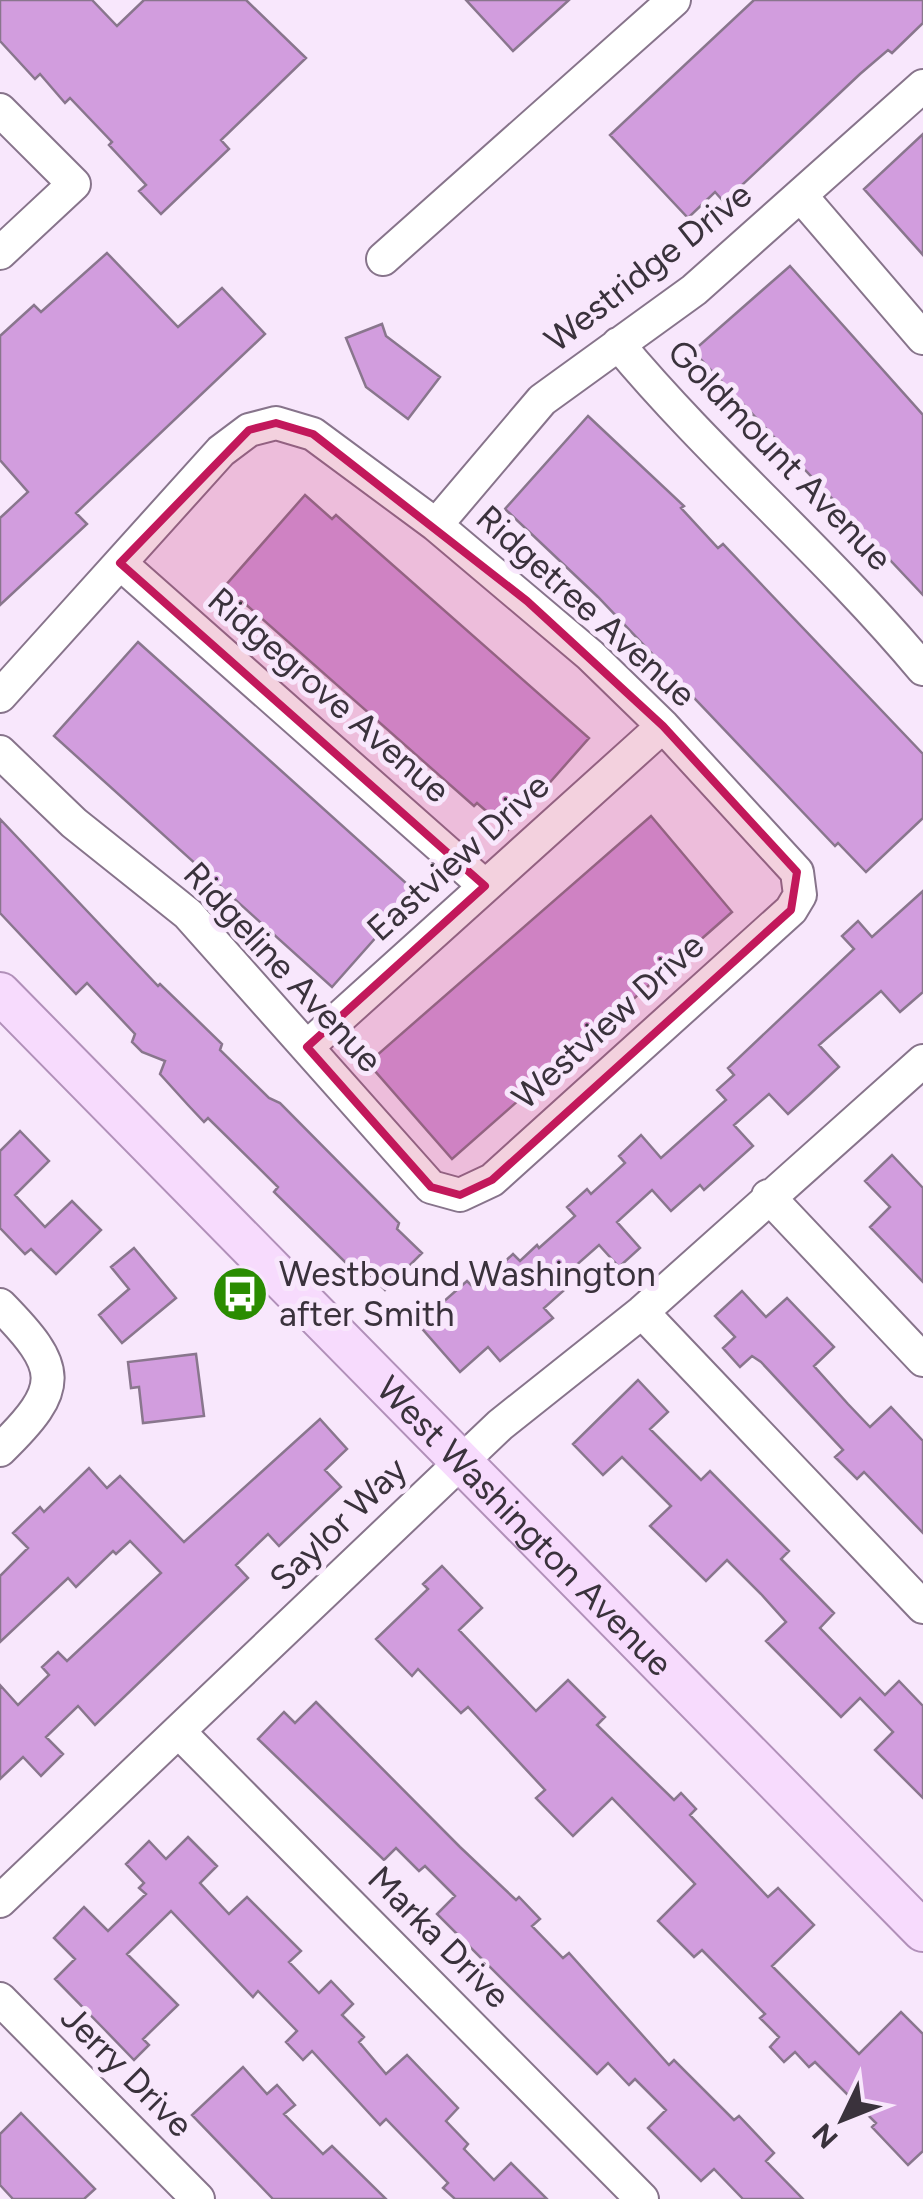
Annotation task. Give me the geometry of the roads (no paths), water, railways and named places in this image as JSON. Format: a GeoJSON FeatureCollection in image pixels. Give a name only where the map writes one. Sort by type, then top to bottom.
{"type":"FeatureCollection","features":[{"type":"Feature","properties":{"kind":"main road","name":"West Washington Avenue"},"geometry":{"type":"LineString","coordinates":[[4,1006],[923,1931]]}},
{"type":"Feature","properties":{"kind":"street"},"geometry":{"type":"LineString","coordinates":[[383,259],[674,0]]}},
{"type":"Feature","properties":{"kind":"street","name":"Westridge Drive"},"geometry":{"type":"LineString","coordinates":[[436,525],[542,400],[694,290],[923,86]]}},
{"type":"Feature","properties":{"kind":"street"},"geometry":{"type":"LineString","coordinates":[[0,110],[74,184],[0,253]]}},
{"type":"Feature","properties":{"kind":"street"},"geometry":{"type":"LineString","coordinates":[[801,196],[923,338]]}},
{"type":"Feature","properties":{"kind":"street","name":"Goldmount Avenue"},"geometry":{"type":"LineString","coordinates":[[618,344],[677,414],[872,608],[923,669]]}},
{"type":"Feature","properties":{"kind":"street","name":"Ridgetree Avenue"},"geometry":{"type":"LineString","coordinates":[[120,563],[221,451],[250,430],[276,424],[313,434],[436,525],[590,655],[662,726],[797,872],[800,894]]}},
{"type":"Feature","properties":{"kind":"street"},"geometry":{"type":"LineString","coordinates":[[0,696],[120,563]]}},
{"type":"Feature","properties":{"kind":"street","name":"Ridgegrove Avenue"},"geometry":{"type":"LineString","coordinates":[[120,563],[485,886]]}},
{"type":"Feature","properties":{"kind":"street","name":"Eastview Drive"},"geometry":{"type":"LineString","coordinates":[[307,1048],[662,726]]}},
{"type":"Feature","properties":{"kind":"street","name":"Ridgeline Avenue"},"geometry":{"type":"LineString","coordinates":[[0,752],[74,823],[188,914],[431,1187],[460,1195]]}},
{"type":"Feature","properties":{"kind":"street","name":"Westview Drive"},"geometry":{"type":"LineString","coordinates":[[460,1195],[492,1180],[791,910],[800,894]]}},
{"type":"Feature","properties":{"kind":"street","name":"Saylor Way"},"geometry":{"type":"LineString","coordinates":[[0,1900],[459,1463],[642,1312],[923,1061]]}},
{"type":"Feature","properties":{"kind":"street"},"geometry":{"type":"LineString","coordinates":[[768,1196],[923,1360]]}},
{"type":"Feature","properties":{"kind":"street"},"geometry":{"type":"LineString","coordinates":[[0,1305],[42,1347],[49,1379],[38,1413],[0,1450]]}},
{"type":"Feature","properties":{"kind":"street"},"geometry":{"type":"LineString","coordinates":[[642,1312],[923,1607]]}},
{"type":"Feature","properties":{"kind":"street","name":"Marka Drive"},"geometry":{"type":"LineString","coordinates":[[179,1732],[642,2199]]}},
{"type":"Feature","properties":{"kind":"street","name":"Jerry Drive"},"geometry":{"type":"LineString","coordinates":[[0,1999],[198,2199]]}},
{"type":"Feature","properties":{"kind":"place","name":"Westbound Washington after Smith"},"geometry":{"type":"Point","coordinates":[240,1294]}}]}
